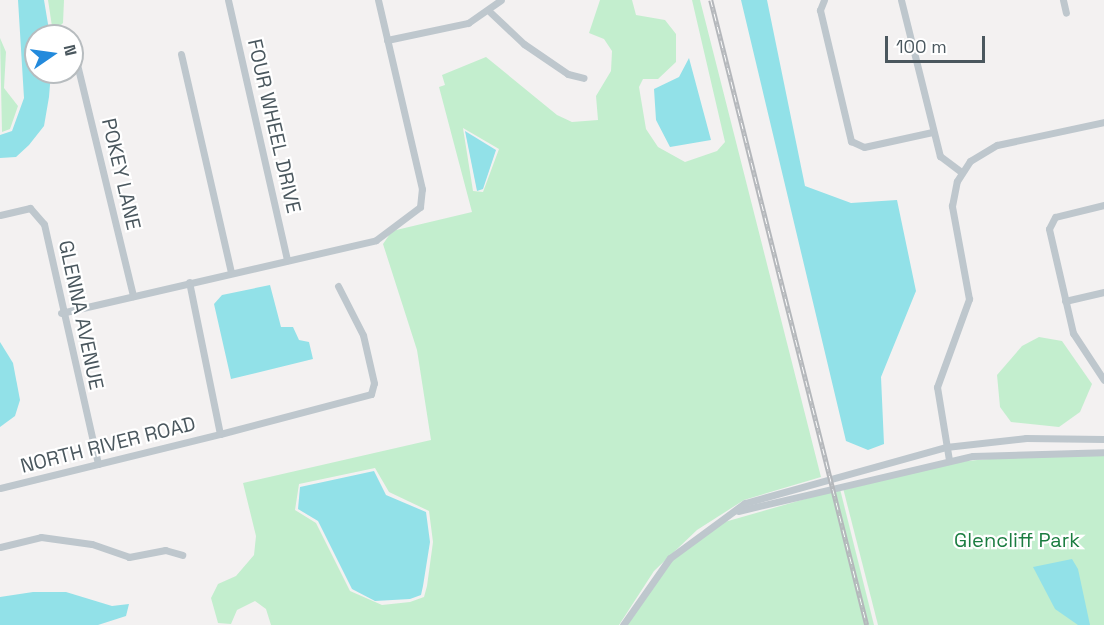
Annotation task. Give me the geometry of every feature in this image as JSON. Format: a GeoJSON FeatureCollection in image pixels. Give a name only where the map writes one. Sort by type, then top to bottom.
{"type":"FeatureCollection","features":[{"type":"Feature","properties":{"kind":"street","name":"FOUR WHEEL DRIVE"},"geometry":{"type":"LineString","coordinates":[[228,0],[287,260]]}},
{"type":"Feature","properties":{"kind":"street"},"geometry":{"type":"LineString","coordinates":[[61,313],[376,240],[420,207],[422,189],[378,0]]}},
{"type":"Feature","properties":{"kind":"street"},"geometry":{"type":"LineString","coordinates":[[387,40],[468,23],[490,12],[501,0]]}},
{"type":"Feature","properties":{"kind":"street"},"geometry":{"type":"LineString","coordinates":[[824,0],[820,10],[851,141],[864,147],[932,132]]}},
{"type":"Feature","properties":{"kind":"street"},"geometry":{"type":"LineString","coordinates":[[901,0],[932,132],[940,156],[961,172]]}},
{"type":"Feature","properties":{"kind":"street"},"geometry":{"type":"LineString","coordinates":[[1063,0],[1066,13]]}},
{"type":"Feature","properties":{"kind":"street"},"geometry":{"type":"LineString","coordinates":[[490,12],[524,44],[568,74],[584,78]]}},
{"type":"Feature","properties":{"kind":"street"},"geometry":{"type":"LineString","coordinates":[[181,54],[231,272]]}},
{"type":"Feature","properties":{"kind":"street","name":"POKEY LANE"},"geometry":{"type":"LineString","coordinates":[[82,84],[133,296]]}},
{"type":"Feature","properties":{"kind":"street"},"geometry":{"type":"LineString","coordinates":[[949,460],[937,387],[969,298],[952,206],[961,172],[997,144],[1104,122]]}},
{"type":"Feature","properties":{"kind":"street"},"geometry":{"type":"LineString","coordinates":[[1104,205],[1055,217],[1050,229],[1073,333],[1104,380]]}},
{"type":"Feature","properties":{"kind":"street","name":"GLENNA AVENUE"},"geometry":{"type":"LineString","coordinates":[[0,215],[30,208],[39,214],[64,307],[61,313],[98,464]]}},
{"type":"Feature","properties":{"kind":"street","name":"NORTH RIVER ROAD"},"geometry":{"type":"LineString","coordinates":[[0,488],[220,434],[189,282]]}},
{"type":"Feature","properties":{"kind":"street"},"geometry":{"type":"LineString","coordinates":[[220,434],[371,394],[374,383],[363,334],[338,286]]}},
{"type":"Feature","properties":{"kind":"street"},"geometry":{"type":"LineString","coordinates":[[1065,301],[1104,292]]}},
{"type":"Feature","properties":{"kind":"street"},"geometry":{"type":"LineString","coordinates":[[623,625],[670,558],[738,511],[773,493],[946,447],[1026,438],[1104,439]]}},
{"type":"Feature","properties":{"kind":"street"},"geometry":{"type":"LineString","coordinates":[[738,511],[949,460],[1029,450],[1104,452]]}},
{"type":"Feature","properties":{"kind":"street"},"geometry":{"type":"LineString","coordinates":[[0,547],[41,537],[92,544],[129,557],[165,550],[182,555]]}},
{"type":"Feature","properties":{"kind":"green space"},"geometry":{"type":"Polygon","coordinates":[[[48,0],[64,0],[63,23],[52,24],[48,0]]]}},
{"type":"Feature","properties":{"kind":"green space"},"geometry":{"type":"Polygon","coordinates":[[[600,0],[632,0],[636,15],[665,20],[676,34],[676,62],[658,79],[643,79],[639,87],[646,129],[658,147],[685,162],[717,151],[725,142],[692,0],[700,0],[821,477],[744,500],[697,530],[654,571],[619,625],[271,625],[266,609],[255,601],[237,610],[231,624],[218,623],[211,598],[218,584],[236,576],[254,555],[256,536],[243,483],[431,440],[417,350],[383,244],[392,231],[472,212],[439,87],[445,85],[442,75],[486,57],[557,115],[572,122],[598,120],[596,96],[611,71],[612,51],[604,39],[589,33],[600,0]],[[463,128],[473,191],[483,192],[499,149],[463,128]],[[375,468],[299,484],[295,510],[316,523],[350,591],[382,605],[410,602],[424,597],[427,586],[433,542],[429,511],[389,492],[375,468]]]}},
{"type":"Feature","properties":{"kind":"green space"},"geometry":{"type":"Polygon","coordinates":[[[0,38],[6,52],[4,88],[18,106],[10,129],[2,132],[0,38]]]}},
{"type":"Feature","properties":{"kind":"green space"},"geometry":{"type":"Polygon","coordinates":[[[1039,337],[1062,341],[1092,384],[1080,412],[1059,427],[1011,422],[1000,407],[997,375],[1022,346],[1039,337]]]}},
{"type":"Feature","properties":{"kind":"green space","name":"Glencliff Park"},"geometry":{"type":"Polygon","coordinates":[[[1057,453],[1104,456],[1104,625],[878,625],[843,488],[966,461],[1057,453]]]}},
{"type":"Feature","properties":{"kind":"green space"},"geometry":{"type":"Polygon","coordinates":[[[840,489],[874,625],[627,625],[672,560],[721,523],[840,489]]]}},
{"type":"Feature","properties":{"kind":"water"},"geometry":{"type":"Polygon","coordinates":[[[18,0],[44,0],[48,24],[24,24],[24,84],[50,84],[44,126],[16,157],[0,158],[0,135],[12,131],[24,98],[18,0]]]}},
{"type":"Feature","properties":{"kind":"water"},"geometry":{"type":"Polygon","coordinates":[[[741,0],[767,0],[805,186],[851,203],[897,200],[916,291],[881,377],[884,444],[868,450],[846,441],[741,0]]]}},
{"type":"Feature","properties":{"kind":"water"},"geometry":{"type":"Polygon","coordinates":[[[689,58],[711,140],[670,147],[656,120],[654,89],[679,77],[689,58]]]}},
{"type":"Feature","properties":{"kind":"water"},"geometry":{"type":"Polygon","coordinates":[[[465,131],[496,150],[483,189],[477,191],[465,131]]]}},
{"type":"Feature","properties":{"kind":"water"},"geometry":{"type":"Polygon","coordinates":[[[270,285],[281,327],[293,327],[299,340],[309,342],[313,359],[231,379],[214,304],[222,295],[270,285]]]}},
{"type":"Feature","properties":{"kind":"water"},"geometry":{"type":"Polygon","coordinates":[[[0,342],[13,363],[20,400],[15,416],[0,427],[0,342]]]}},
{"type":"Feature","properties":{"kind":"water"},"geometry":{"type":"Polygon","coordinates":[[[374,471],[386,495],[426,512],[430,542],[423,586],[421,595],[410,599],[375,601],[352,589],[318,521],[298,509],[300,487],[374,471]]]}},
{"type":"Feature","properties":{"kind":"water"},"geometry":{"type":"Polygon","coordinates":[[[1072,559],[1078,569],[1090,625],[1078,625],[1055,609],[1033,567],[1072,559]]]}},
{"type":"Feature","properties":{"kind":"water"},"geometry":{"type":"Polygon","coordinates":[[[33,592],[66,592],[112,606],[129,604],[126,616],[98,625],[0,625],[0,597],[33,592]]]}},
{"type":"Feature","properties":{"kind":"railway"},"geometry":{"type":"LineString","coordinates":[[711,0],[867,625]]}}]}
